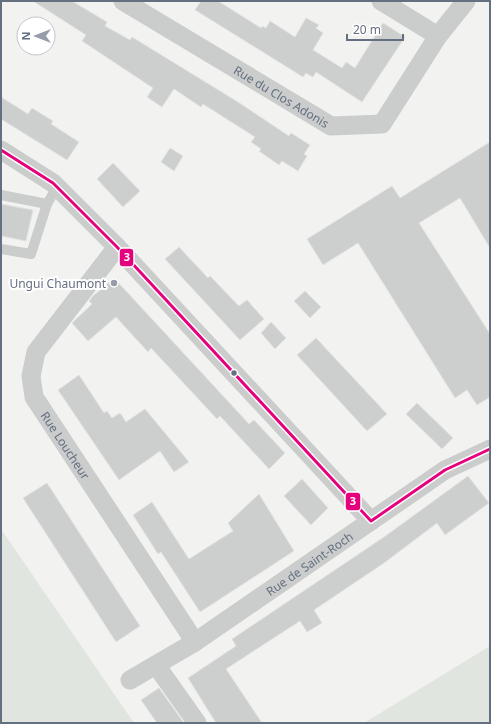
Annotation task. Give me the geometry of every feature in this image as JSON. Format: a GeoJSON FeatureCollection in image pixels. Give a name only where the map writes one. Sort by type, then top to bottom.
{"type":"FeatureCollection","features":[{"type":"Feature","properties":{"kind":"street","name":"Rue du Clos Adonis"},"geometry":{"type":"LineString","coordinates":[[122,1],[331,126],[382,124],[438,36],[466,1]]}},
{"type":"Feature","properties":{"kind":"street"},"geometry":{"type":"LineString","coordinates":[[381,1],[438,36]]}},
{"type":"Feature","properties":{"kind":"street"},"geometry":{"type":"LineString","coordinates":[[1,150],[57,187],[117,246],[371,521]]}},
{"type":"Feature","properties":{"kind":"street","name":"Rue Loucheur"},"geometry":{"type":"LineString","coordinates":[[117,246],[36,352],[31,376],[34,397],[195,642]]}},
{"type":"Feature","properties":{"kind":"street","name":"Rue de Saint-Roch"},"geometry":{"type":"LineString","coordinates":[[130,680],[195,642],[445,470],[490,449]]}},
{"type":"Feature","properties":{"kind":"street"},"geometry":{"type":"LineString","coordinates":[[156,665],[197,723]]}},
{"type":"Feature","properties":{"kind":"lane"},"geometry":{"type":"LineString","coordinates":[[1,249],[31,254],[47,204],[57,187]]}},
{"type":"Feature","properties":{"kind":"lane"},"geometry":{"type":"LineString","coordinates":[[1,195],[47,204]]}},
{"type":"Feature","properties":{"kind":"shaded area"},"geometry":{"type":"Polygon","coordinates":[[[1,529],[134,723],[1,723],[1,529]]]}},
{"type":"Feature","properties":{"kind":"shaded area"},"geometry":{"type":"Polygon","coordinates":[[[490,646],[490,723],[364,723],[490,646]]]}},
{"type":"Feature","properties":{"kind":"building"},"geometry":{"type":"Polygon","coordinates":[[[33,1],[72,1],[107,22],[105,26],[130,40],[132,37],[238,102],[289,136],[291,133],[310,145],[304,154],[307,156],[298,171],[282,161],[279,165],[259,151],[261,149],[251,142],[255,137],[203,104],[201,107],[174,89],[162,107],[147,97],[153,88],[82,41],[86,35],[33,1]]]}},
{"type":"Feature","properties":{"kind":"building"},"geometry":{"type":"Polygon","coordinates":[[[201,1],[218,1],[261,28],[262,26],[266,28],[270,21],[295,37],[306,18],[319,25],[316,28],[323,33],[313,50],[342,68],[346,62],[355,68],[383,23],[405,37],[362,102],[316,72],[313,77],[306,73],[303,77],[195,10],[201,1]]]}},
{"type":"Feature","properties":{"kind":"building"},"geometry":{"type":"Polygon","coordinates":[[[1,97],[28,114],[32,108],[53,121],[51,124],[79,142],[67,160],[1,119],[1,97]]]}},
{"type":"Feature","properties":{"kind":"building"},"geometry":{"type":"Polygon","coordinates":[[[490,142],[490,248],[460,198],[419,223],[490,334],[490,397],[477,405],[467,390],[455,398],[358,243],[323,265],[307,239],[392,186],[400,198],[490,142]]]}},
{"type":"Feature","properties":{"kind":"building"},"geometry":{"type":"Polygon","coordinates":[[[170,148],[183,156],[174,171],[161,162],[170,148]]]}},
{"type":"Feature","properties":{"kind":"building"},"geometry":{"type":"Polygon","coordinates":[[[113,163],[140,191],[123,207],[97,179],[113,163]]]}},
{"type":"Feature","properties":{"kind":"building"},"geometry":{"type":"Polygon","coordinates":[[[1,204],[33,210],[26,241],[1,236],[1,204]]]}},
{"type":"Feature","properties":{"kind":"building"},"geometry":{"type":"Polygon","coordinates":[[[179,247],[208,278],[210,276],[239,306],[247,300],[264,319],[240,340],[165,259],[179,247]]]}},
{"type":"Feature","properties":{"kind":"building"},"geometry":{"type":"Polygon","coordinates":[[[114,278],[249,424],[254,420],[285,453],[269,469],[220,416],[217,419],[151,348],[148,352],[116,317],[88,341],[72,323],[92,304],[89,301],[93,296],[114,278]]]}},
{"type":"Feature","properties":{"kind":"building"},"geometry":{"type":"Polygon","coordinates":[[[305,291],[321,307],[310,318],[294,301],[305,291]]]}},
{"type":"Feature","properties":{"kind":"building"},"geometry":{"type":"Polygon","coordinates":[[[271,322],[286,338],[275,349],[261,333],[271,322]]]}},
{"type":"Feature","properties":{"kind":"building"},"geometry":{"type":"Polygon","coordinates":[[[316,338],[387,414],[367,431],[297,355],[316,338]]]}},
{"type":"Feature","properties":{"kind":"building"},"geometry":{"type":"Polygon","coordinates":[[[79,375],[104,413],[107,411],[112,418],[120,413],[126,422],[145,409],[189,462],[174,472],[160,451],[119,480],[58,390],[79,375]]]}},
{"type":"Feature","properties":{"kind":"building"},"geometry":{"type":"Polygon","coordinates":[[[417,403],[453,438],[442,449],[406,414],[417,403]]]}},
{"type":"Feature","properties":{"kind":"building"},"geometry":{"type":"Polygon","coordinates":[[[468,476],[489,503],[445,535],[437,523],[384,563],[314,610],[322,623],[307,632],[300,621],[226,669],[262,723],[216,723],[188,678],[236,646],[232,639],[384,537],[468,476]]]}},
{"type":"Feature","properties":{"kind":"building"},"geometry":{"type":"Polygon","coordinates":[[[302,479],[328,508],[311,525],[284,496],[302,479]]]}},
{"type":"Feature","properties":{"kind":"building"},"geometry":{"type":"Polygon","coordinates":[[[47,483],[140,626],[116,642],[23,498],[47,483]]]}},
{"type":"Feature","properties":{"kind":"building"},"geometry":{"type":"Polygon","coordinates":[[[259,494],[294,551],[200,612],[161,552],[158,554],[133,515],[152,502],[189,559],[233,531],[228,523],[259,494]]]}},
{"type":"Feature","properties":{"kind":"building"},"geometry":{"type":"Polygon","coordinates":[[[159,688],[184,723],[157,723],[141,700],[159,688]]]}},
{"type":"Feature","properties":{"kind":"transit line","name":"3"},"geometry":{"type":"LineString","coordinates":[[1,150],[53,183],[117,247],[371,521],[445,470],[490,449]]}},
{"type":"Feature","properties":{"kind":"place","name":"Ungui Chaumont"},"geometry":{"type":"Point","coordinates":[114,283]}}]}
